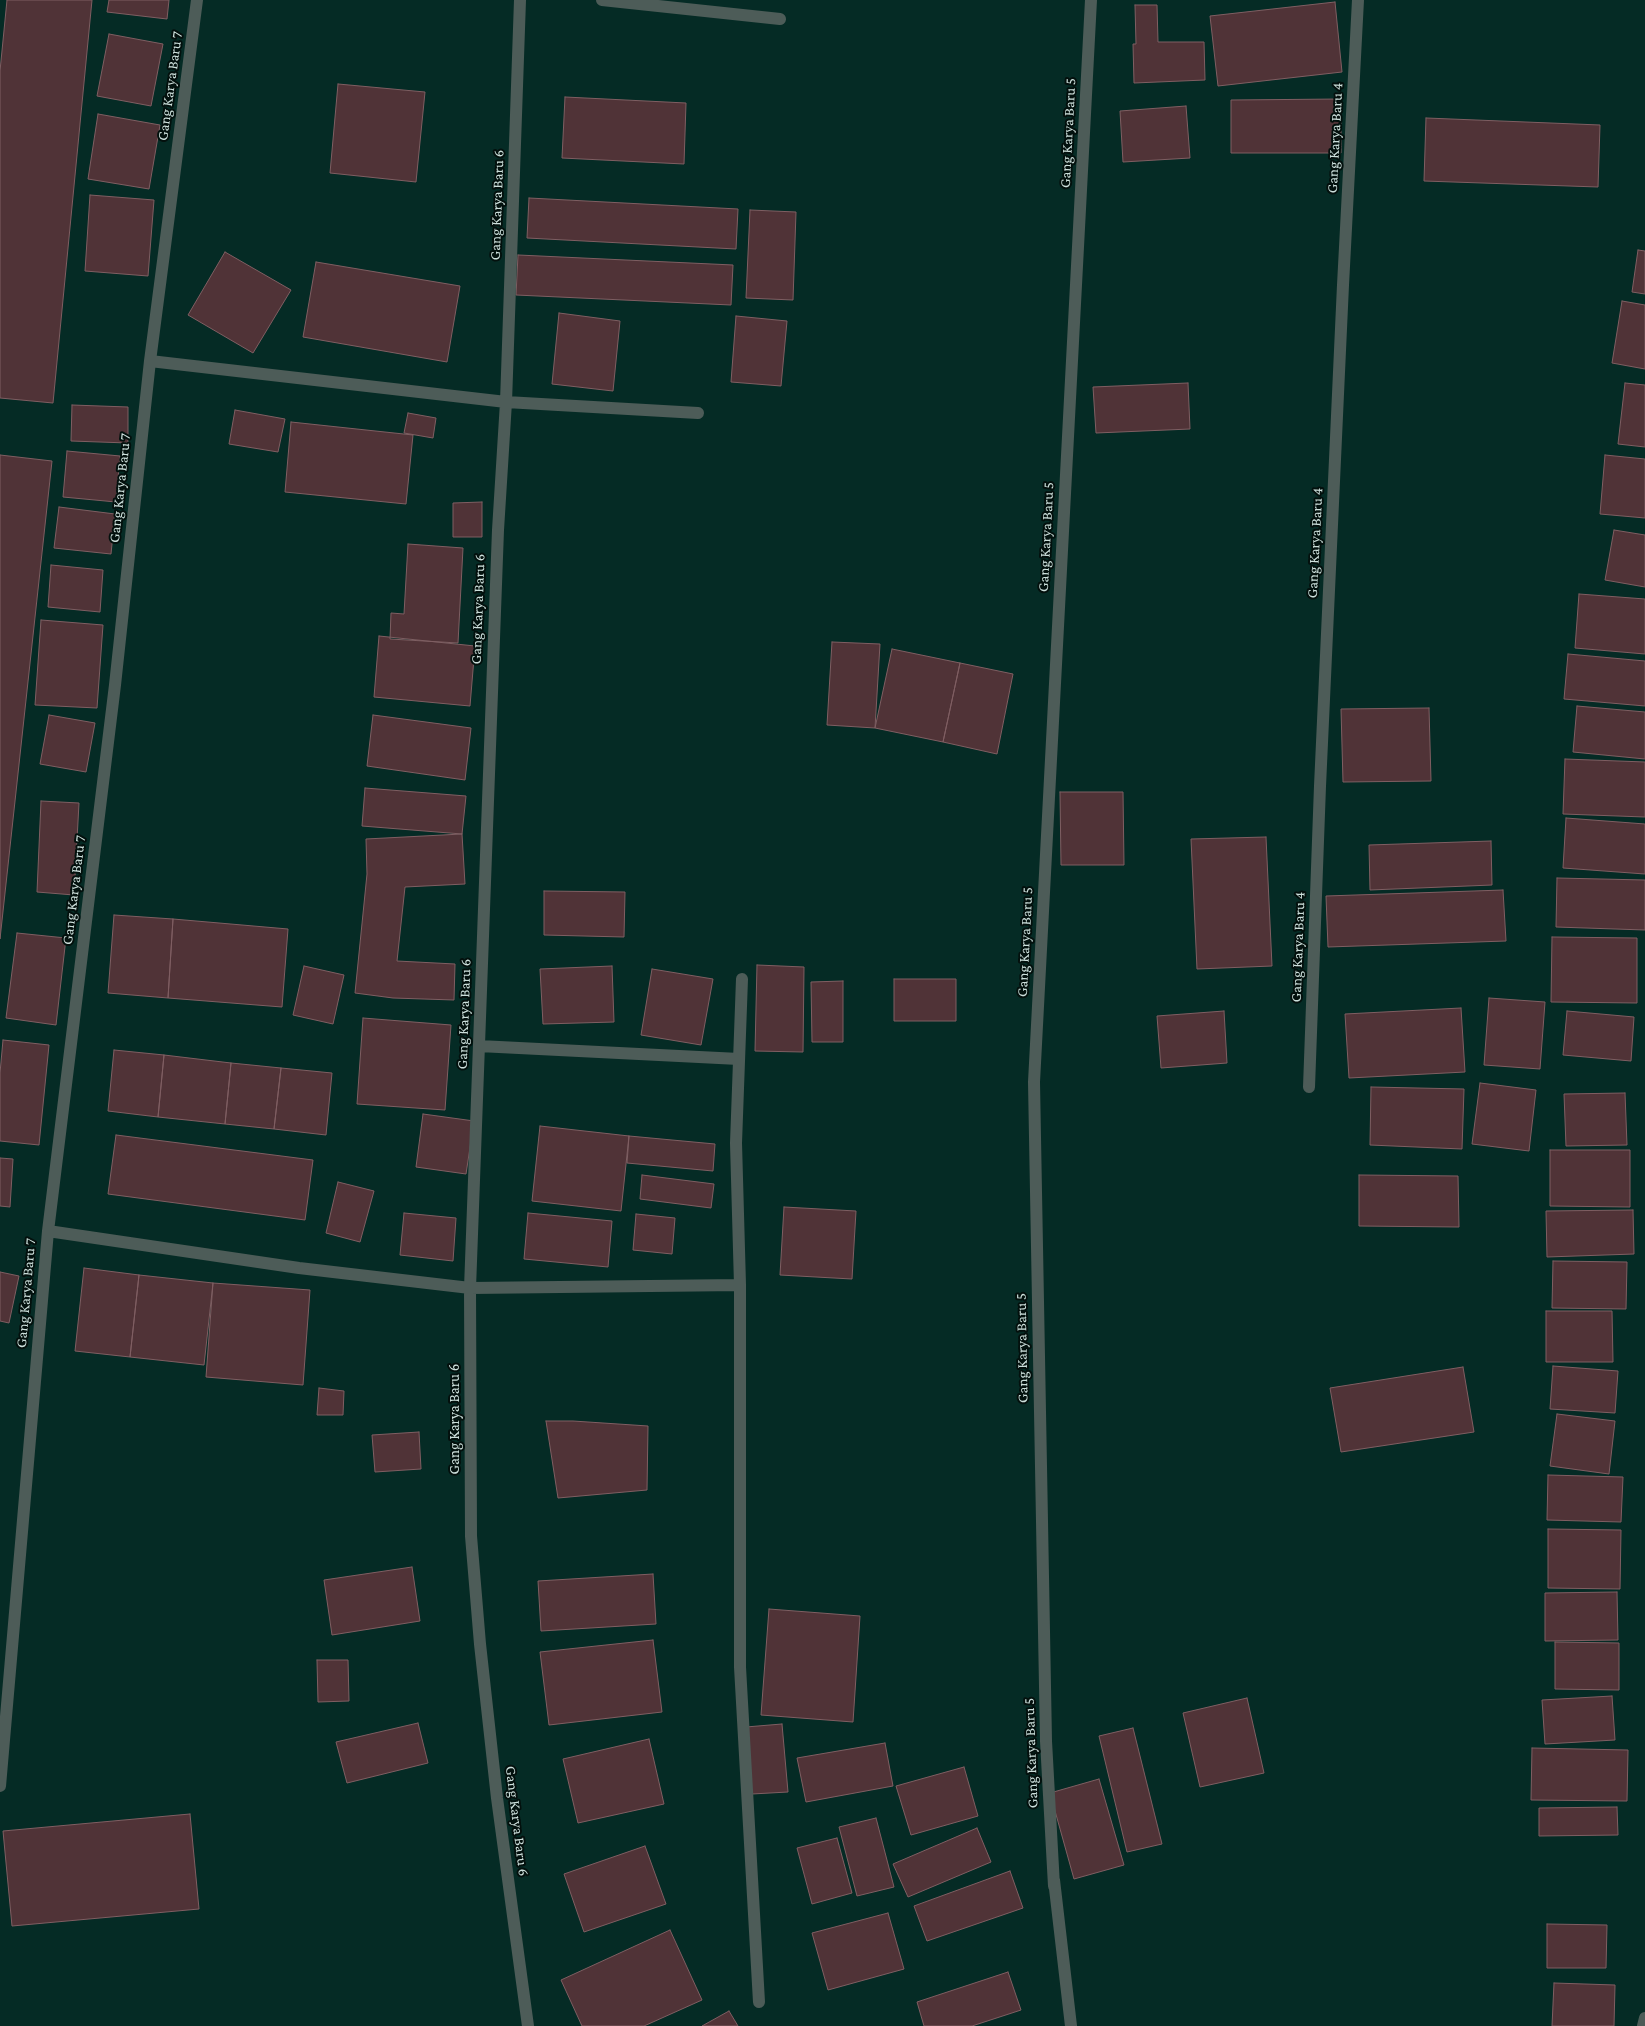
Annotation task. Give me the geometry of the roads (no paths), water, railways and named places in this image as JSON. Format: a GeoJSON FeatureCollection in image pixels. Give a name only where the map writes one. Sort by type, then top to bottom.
{"type":"FeatureCollection","features":[{"type":"Feature","properties":{"kind":"street","name":"Gang Karya Baru 7"},"geometry":{"type":"LineString","coordinates":[[0,1786],[48,1231],[115,685],[150,361],[197,0]]}},
{"type":"Feature","properties":{"kind":"street","name":"Gang Karya Baru 6"},"geometry":{"type":"LineString","coordinates":[[520,0],[506,402],[498,530],[470,1288],[472,1546],[480,1644],[496,1789],[528,2026]]}},
{"type":"Feature","properties":{"kind":"street"},"geometry":{"type":"LineString","coordinates":[[602,0],[780,19]]}},
{"type":"Feature","properties":{"kind":"street","name":"Gang Karya Baru 5"},"geometry":{"type":"LineString","coordinates":[[1071,2026],[1054,1881],[1046,1741],[1034,1082],[1091,0]]}},
{"type":"Feature","properties":{"kind":"street","name":"Gang Karya Baru 4"},"geometry":{"type":"LineString","coordinates":[[1309,1087],[1320,777],[1342,295],[1358,0]]}},
{"type":"Feature","properties":{"kind":"street"},"geometry":{"type":"LineString","coordinates":[[150,361],[506,402],[698,412]]}},
{"type":"Feature","properties":{"kind":"street"},"geometry":{"type":"LineString","coordinates":[[742,979],[736,1143],[740,1286],[740,1667],[759,2002]]}},
{"type":"Feature","properties":{"kind":"street"},"geometry":{"type":"LineString","coordinates":[[479,1046],[739,1059]]}},
{"type":"Feature","properties":{"kind":"street"},"geometry":{"type":"LineString","coordinates":[[48,1231],[299,1268],[470,1288],[740,1286]]}},
{"type":"Feature","properties":{"kind":"street"},"geometry":{"type":"LineString","coordinates":[[1643,2026],[1645,2018]]}}]}
